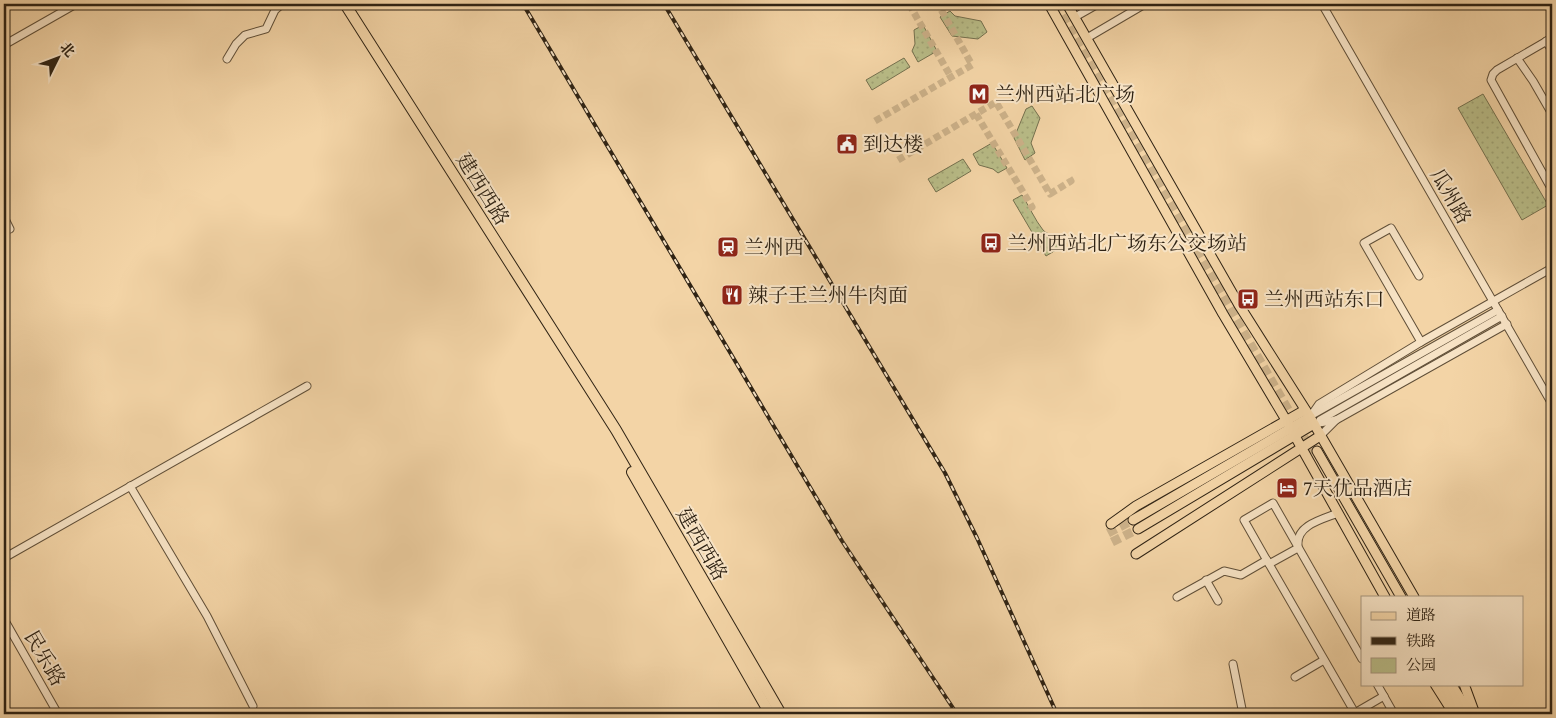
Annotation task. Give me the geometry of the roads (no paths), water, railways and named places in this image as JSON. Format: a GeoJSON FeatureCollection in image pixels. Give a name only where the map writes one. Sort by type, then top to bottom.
{"type":"FeatureCollection","features":[{"type":"Feature","properties":{"kind":"highway","name":"建西西路"},"geometry":{"type":"LineString","coordinates":[[345,4],[616,430],[781,714]]}},
{"type":"Feature","properties":{"kind":"highway","name":"建西西路"},"geometry":{"type":"LineString","coordinates":[[592,393],[611,434],[770,714]]}},
{"type":"Feature","properties":{"kind":"main road"},"geometry":{"type":"LineString","coordinates":[[1049,4],[1223,314],[1385,596]]}},
{"type":"Feature","properties":{"kind":"main road"},"geometry":{"type":"LineString","coordinates":[[1067,4],[1239,305],[1309,417],[1413,596]]}},
{"type":"Feature","properties":{"kind":"main road"},"geometry":{"type":"LineString","coordinates":[[1133,520],[1309,417]]}},
{"type":"Feature","properties":{"kind":"main road"},"geometry":{"type":"LineString","coordinates":[[1111,524],[1136,506],[1290,428]]}},
{"type":"Feature","properties":{"kind":"main road"},"geometry":{"type":"LineString","coordinates":[[1138,529],[1290,428]]}},
{"type":"Feature","properties":{"kind":"main road"},"geometry":{"type":"LineString","coordinates":[[1136,554],[1320,436]]}},
{"type":"Feature","properties":{"kind":"main road"},"geometry":{"type":"LineString","coordinates":[[1394,596],[1315,452],[1400,596]]}},
{"type":"Feature","properties":{"kind":"main road"},"geometry":{"type":"LineString","coordinates":[[1436,686],[1454,714]]}},
{"type":"Feature","properties":{"kind":"main road"},"geometry":{"type":"LineString","coordinates":[[1445,686],[1461,714]]}},
{"type":"Feature","properties":{"kind":"main road"},"geometry":{"type":"LineString","coordinates":[[1452,686],[1470,714]]}},
{"type":"Feature","properties":{"kind":"main road"},"geometry":{"type":"LineString","coordinates":[[1465,686],[1475,714]]}},
{"type":"Feature","properties":{"kind":"street"},"geometry":{"type":"LineString","coordinates":[[4,45],[76,4]]}},
{"type":"Feature","properties":{"kind":"street"},"geometry":{"type":"LineString","coordinates":[[227,59],[236,44],[245,35],[266,29],[275,10],[282,4]]}},
{"type":"Feature","properties":{"kind":"street"},"geometry":{"type":"LineString","coordinates":[[1075,17],[1098,4]]}},
{"type":"Feature","properties":{"kind":"street"},"geometry":{"type":"LineString","coordinates":[[1087,38],[1144,4]]}},
{"type":"Feature","properties":{"kind":"street","name":"瓜州路"},"geometry":{"type":"LineString","coordinates":[[1322,4],[1552,404]]}},
{"type":"Feature","properties":{"kind":"street"},"geometry":{"type":"LineString","coordinates":[[1552,51],[1549,40],[1497,70],[1491,80],[1552,190]]}},
{"type":"Feature","properties":{"kind":"street"},"geometry":{"type":"LineString","coordinates":[[1517,58],[1552,112]]}},
{"type":"Feature","properties":{"kind":"street"},"geometry":{"type":"LineString","coordinates":[[4,218],[10,229]]}},
{"type":"Feature","properties":{"kind":"street"},"geometry":{"type":"LineString","coordinates":[[1419,276],[1391,228],[1364,243],[1421,342]]}},
{"type":"Feature","properties":{"kind":"street"},"geometry":{"type":"LineString","coordinates":[[1309,417],[1319,404],[1421,342],[1552,268]]}},
{"type":"Feature","properties":{"kind":"street"},"geometry":{"type":"LineString","coordinates":[[1309,417],[1500,313]]}},
{"type":"Feature","properties":{"kind":"street"},"geometry":{"type":"LineString","coordinates":[[1320,436],[1336,420],[1506,324]]}},
{"type":"Feature","properties":{"kind":"street"},"geometry":{"type":"LineString","coordinates":[[4,558],[307,386]]}},
{"type":"Feature","properties":{"kind":"street"},"geometry":{"type":"LineString","coordinates":[[1309,417],[1336,420]]}},
{"type":"Feature","properties":{"kind":"street"},"geometry":{"type":"LineString","coordinates":[[130,486],[207,616],[253,706]]}},
{"type":"Feature","properties":{"kind":"street"},"geometry":{"type":"LineString","coordinates":[[1361,657],[1273,503],[1244,520],[1354,714],[1384,696]]}},
{"type":"Feature","properties":{"kind":"street"},"geometry":{"type":"LineString","coordinates":[[1298,548],[1298,538],[1303,529],[1338,513]]}},
{"type":"Feature","properties":{"kind":"street"},"geometry":{"type":"LineString","coordinates":[[1177,597],[1224,571],[1241,575],[1298,548]]}},
{"type":"Feature","properties":{"kind":"street"},"geometry":{"type":"LineString","coordinates":[[1206,580],[1218,601]]}},
{"type":"Feature","properties":{"kind":"street","name":"民乐路"},"geometry":{"type":"LineString","coordinates":[[4,619],[58,714]]}},
{"type":"Feature","properties":{"kind":"street"},"geometry":{"type":"LineString","coordinates":[[1295,677],[1324,660]]}},
{"type":"Feature","properties":{"kind":"street"},"geometry":{"type":"LineString","coordinates":[[1233,664],[1243,714]]}},
{"type":"Feature","properties":{"kind":"street"},"geometry":{"type":"LineString","coordinates":[[1378,686],[1394,714]]}},
{"type":"Feature","properties":{"kind":"tunnel"},"geometry":{"type":"LineString","coordinates":[[909,4],[951,77]]}},
{"type":"Feature","properties":{"kind":"tunnel"},"geometry":{"type":"LineString","coordinates":[[875,121],[972,65],[938,4]]}},
{"type":"Feature","properties":{"kind":"tunnel"},"geometry":{"type":"LineString","coordinates":[[1055,4],[1313,453]]}},
{"type":"Feature","properties":{"kind":"tunnel"},"geometry":{"type":"LineString","coordinates":[[898,160],[996,102],[1050,194],[1071,181],[1069,178]]}},
{"type":"Feature","properties":{"kind":"tunnel"},"geometry":{"type":"LineString","coordinates":[[976,114],[1032,207],[1025,210]]}},
{"type":"Feature","properties":{"kind":"tunnel"},"geometry":{"type":"LineString","coordinates":[[1108,533],[1133,520]]}},
{"type":"Feature","properties":{"kind":"tunnel"},"geometry":{"type":"LineString","coordinates":[[1112,542],[1138,529]]}},
{"type":"Feature","properties":{"kind":"railway"},"geometry":{"type":"LineString","coordinates":[[523,4],[842,541],[957,714]]}},
{"type":"Feature","properties":{"kind":"railway"},"geometry":{"type":"LineString","coordinates":[[664,4],[945,473],[977,538],[1057,714]]}},
{"type":"Feature","properties":{"kind":"place","name":"兰州西站北广场"},"geometry":{"type":"Point","coordinates":[979,94]}},
{"type":"Feature","properties":{"kind":"place","name":"到达楼"},"geometry":{"type":"Point","coordinates":[847,144]}},
{"type":"Feature","properties":{"kind":"place","name":"兰州西站北广场东公交场站"},"geometry":{"type":"Point","coordinates":[991,243]}},
{"type":"Feature","properties":{"kind":"place","name":"兰州西"},"geometry":{"type":"Point","coordinates":[728,247]}},
{"type":"Feature","properties":{"kind":"place","name":"辣子王兰州牛肉面"},"geometry":{"type":"Point","coordinates":[732,295]}},
{"type":"Feature","properties":{"kind":"place","name":"兰州西站东口"},"geometry":{"type":"Point","coordinates":[1248,299]}},
{"type":"Feature","properties":{"kind":"place","name":"7天优品酒店"},"geometry":{"type":"Point","coordinates":[1287,488]}}]}
